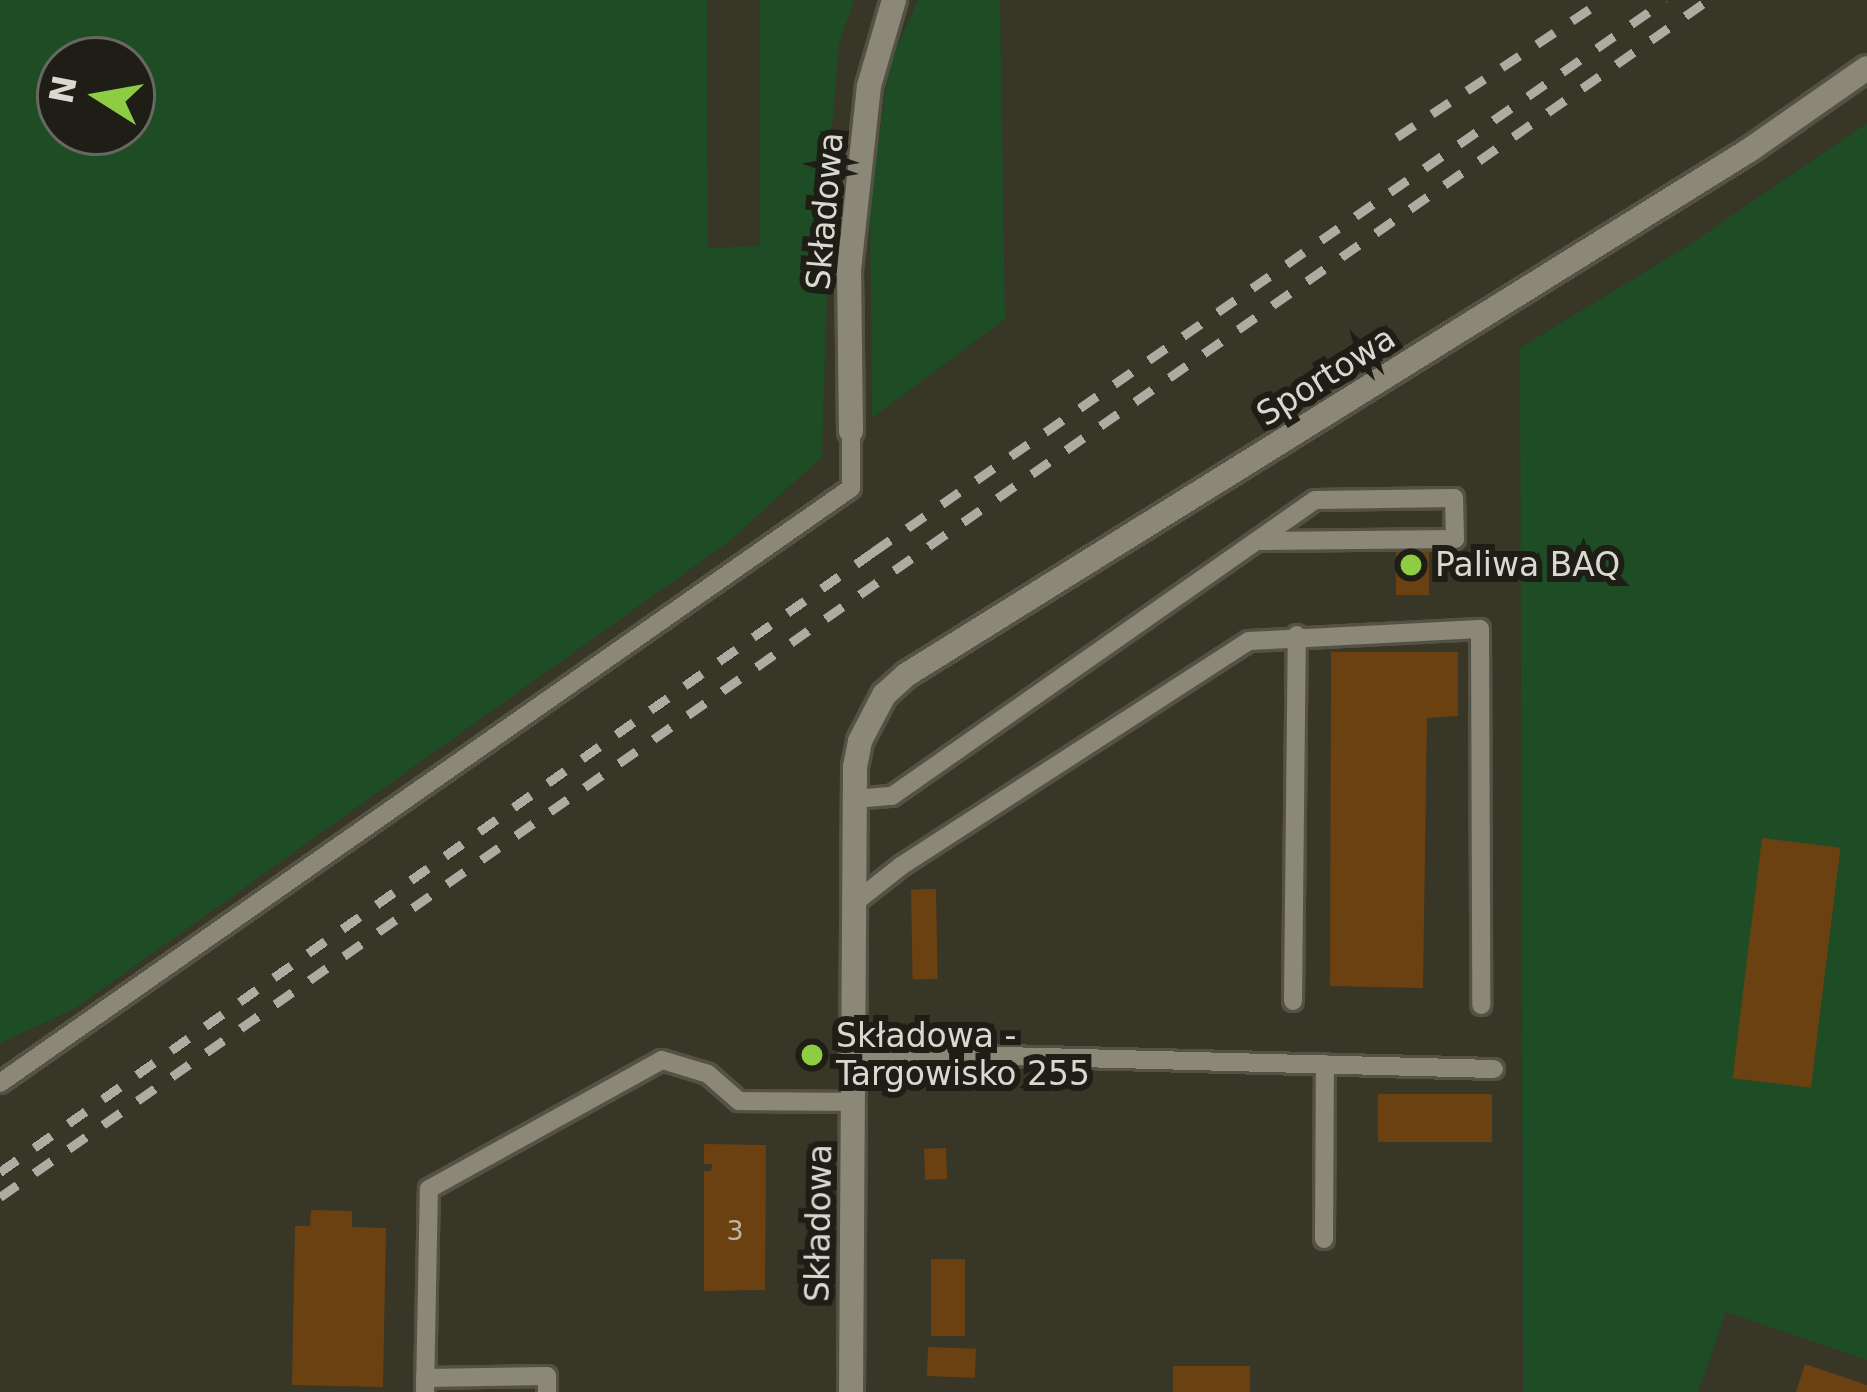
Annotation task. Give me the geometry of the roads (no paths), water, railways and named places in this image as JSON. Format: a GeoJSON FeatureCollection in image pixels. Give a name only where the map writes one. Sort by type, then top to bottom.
{"type":"FeatureCollection","features":[{"type":"Feature","properties":{"kind":"street","name":"Składowa"},"geometry":{"type":"LineString","coordinates":[[851,431],[850,270],[869,86],[894,0]]}},
{"type":"Feature","properties":{"kind":"street","name":"Sportowa"},"geometry":{"type":"LineString","coordinates":[[855,766],[869,717],[906,676],[1751,149],[1867,68]]}},
{"type":"Feature","properties":{"kind":"street","name":"Składowa"},"geometry":{"type":"LineString","coordinates":[[851,1392],[855,766]]}},
{"type":"Feature","properties":{"kind":"lane"},"geometry":{"type":"LineString","coordinates":[[0,1083],[850,488],[851,431]]}},
{"type":"Feature","properties":{"kind":"lane"},"geometry":{"type":"LineString","coordinates":[[855,800],[892,796],[1315,500],[1454,499],[1455,539],[1262,541]]}},
{"type":"Feature","properties":{"kind":"lane"},"geometry":{"type":"LineString","coordinates":[[854,903],[902,866],[1249,641],[1480,629],[1481,1005]]}},
{"type":"Feature","properties":{"kind":"lane"},"geometry":{"type":"LineString","coordinates":[[1293,1001],[1297,635]]}},
{"type":"Feature","properties":{"kind":"lane"},"geometry":{"type":"LineString","coordinates":[[853,1052],[1494,1069]]}},
{"type":"Feature","properties":{"kind":"lane"},"geometry":{"type":"LineString","coordinates":[[547,1392],[547,1376],[425,1385],[429,1189],[662,1060],[708,1074],[739,1101],[853,1102]]}},
{"type":"Feature","properties":{"kind":"lane"},"geometry":{"type":"LineString","coordinates":[[1324,1239],[1325,1064]]}},
{"type":"Feature","properties":{"kind":"railway"},"geometry":{"type":"LineString","coordinates":[[1397,137],[1603,0]]}},
{"type":"Feature","properties":{"kind":"railway"},"geometry":{"type":"LineString","coordinates":[[0,1172],[873,552],[1666,0]]}},
{"type":"Feature","properties":{"kind":"railway"},"geometry":{"type":"LineString","coordinates":[[0,1197],[1708,0]]}},
{"type":"Feature","properties":{"kind":"place","name":"Paliwa BAQ"},"geometry":{"type":"Point","coordinates":[1411,565]}},
{"type":"Feature","properties":{"kind":"place","name":"Składowa - Targowisko 255"},"geometry":{"type":"Point","coordinates":[812,1055]}}]}
